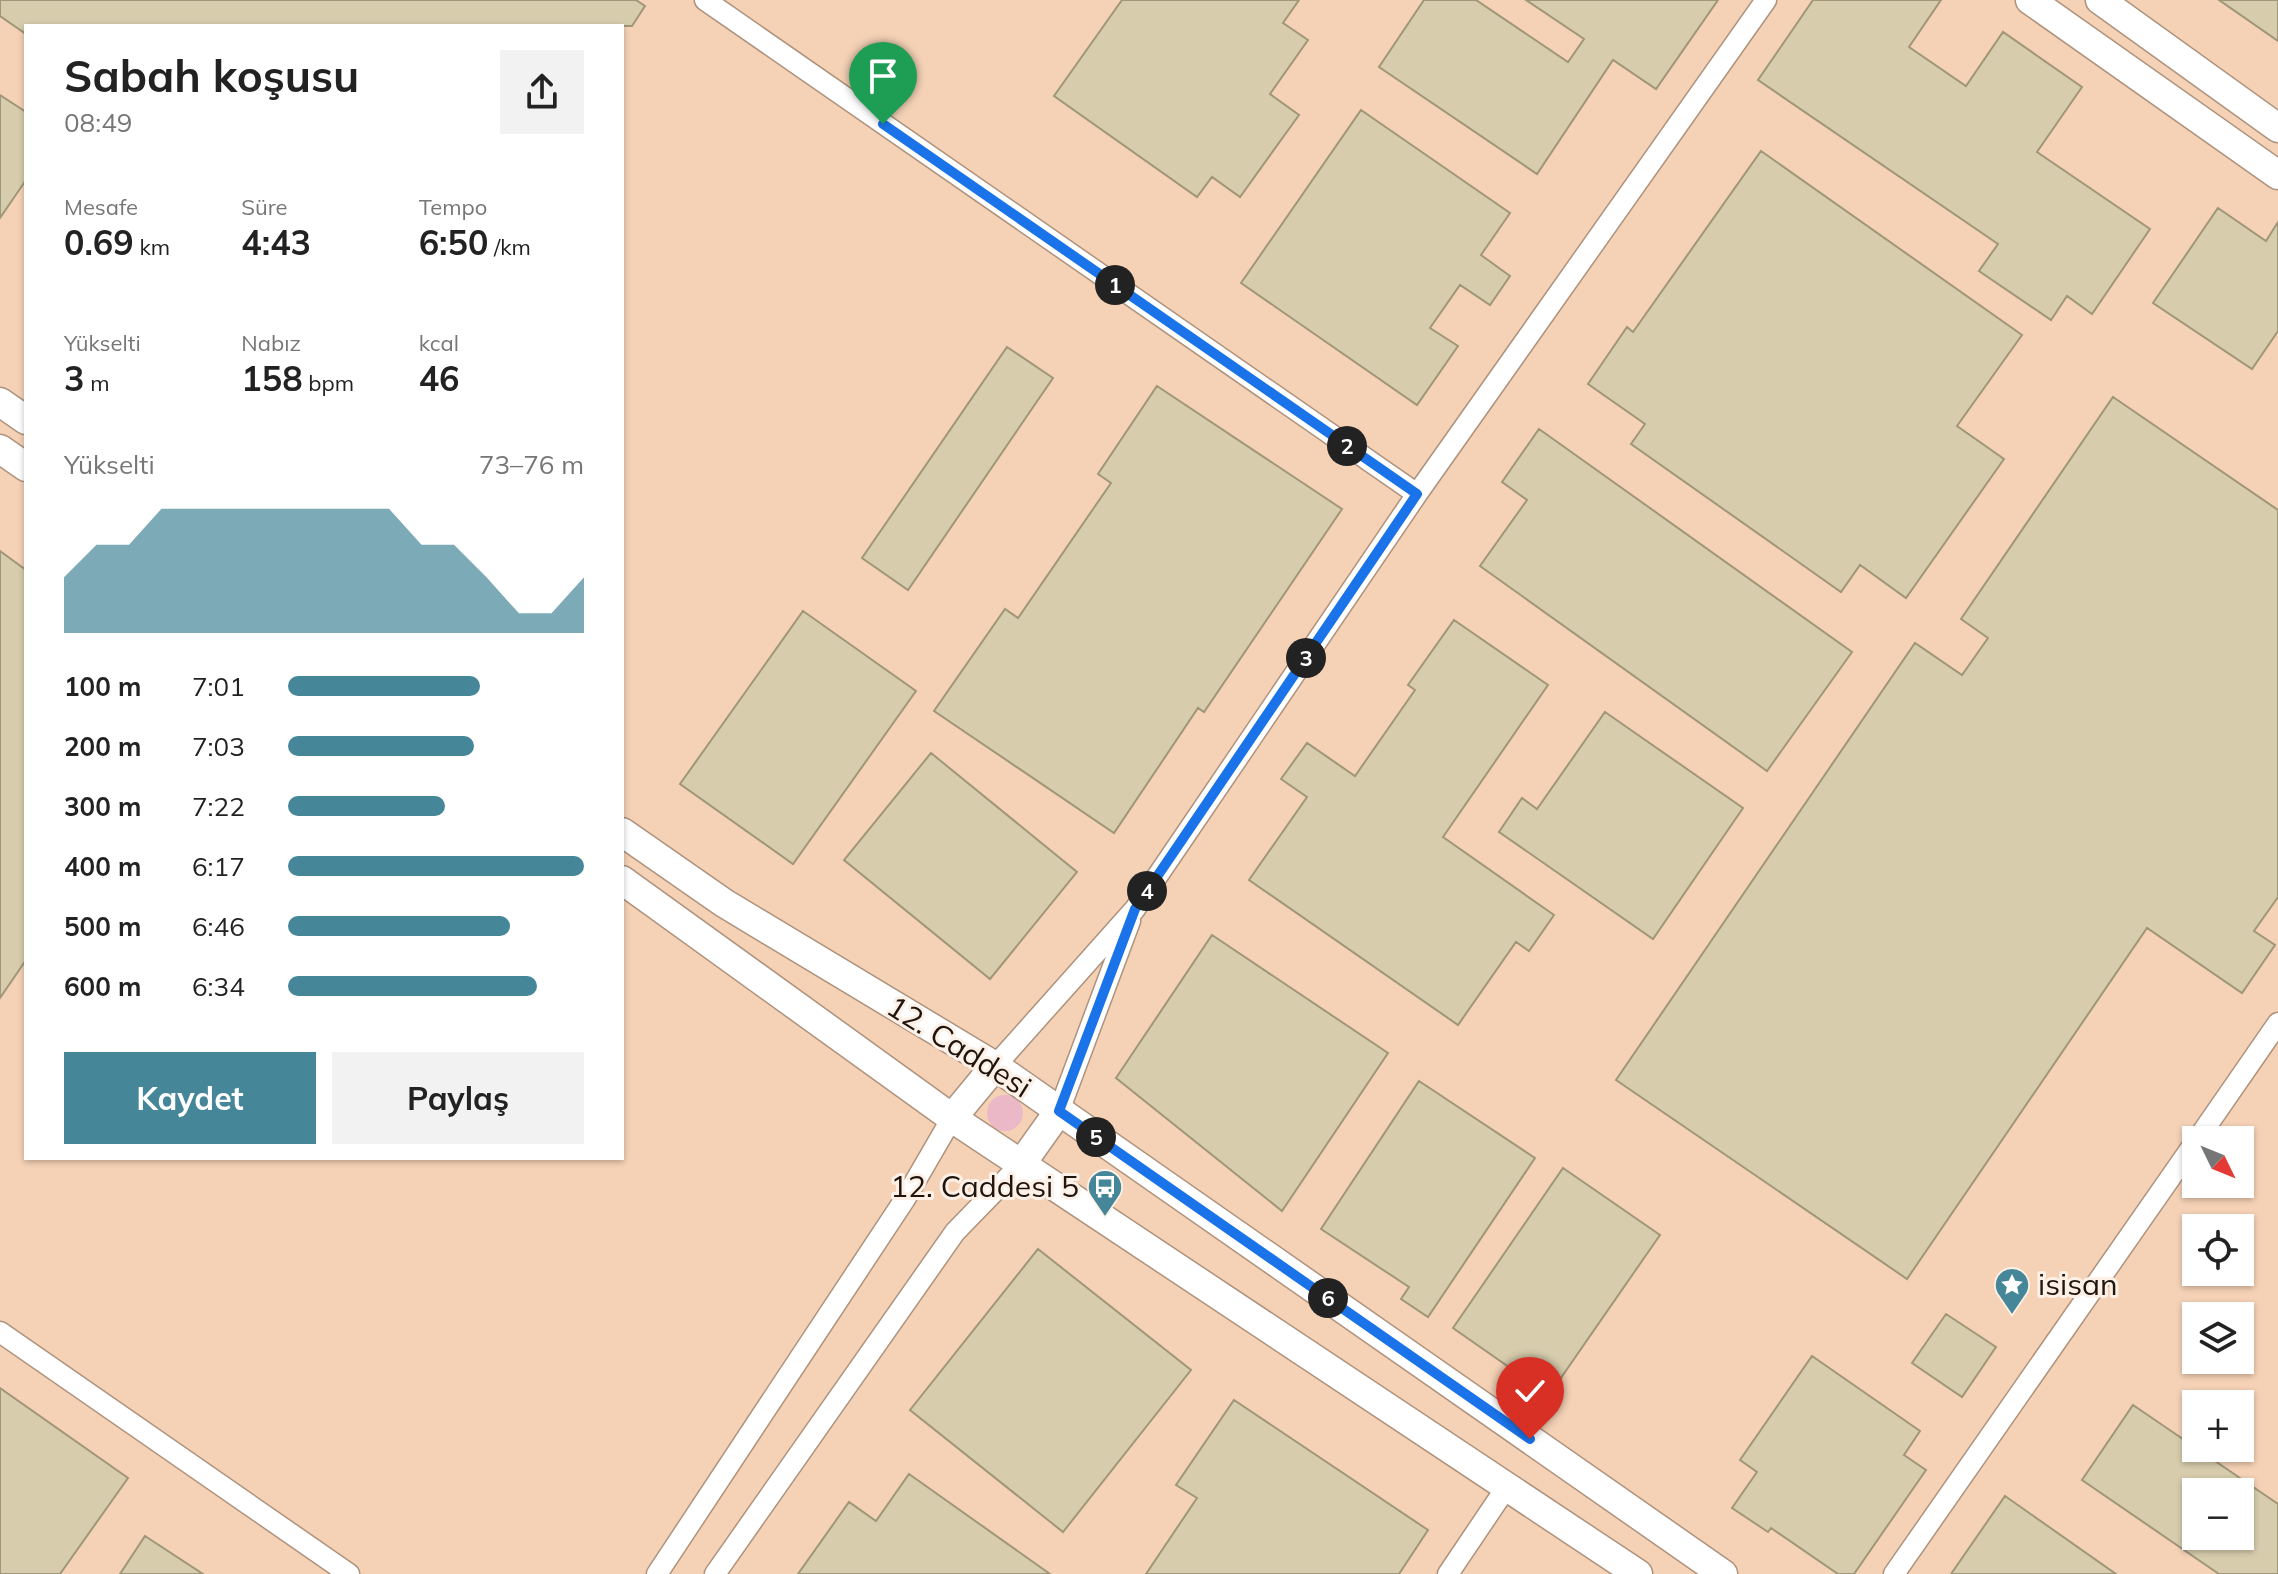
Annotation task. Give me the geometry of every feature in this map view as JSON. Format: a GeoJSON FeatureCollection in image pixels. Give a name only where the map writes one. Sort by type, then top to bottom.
{"type":"FeatureCollection","features":[{"type":"Feature","properties":{"kind":"street"},"geometry":{"type":"LineString","coordinates":[[705,0],[1417,494]]}},
{"type":"Feature","properties":{"kind":"street"},"geometry":{"type":"LineString","coordinates":[[657,1574],[905,1199],[952,1118],[1135,909],[1417,494],[1766,0]]}},
{"type":"Feature","properties":{"kind":"street"},"geometry":{"type":"LineString","coordinates":[[2030,0],[2278,175]]}},
{"type":"Feature","properties":{"kind":"street"},"geometry":{"type":"LineString","coordinates":[[2100,0],[2278,128]]}},
{"type":"Feature","properties":{"kind":"street"},"geometry":{"type":"LineString","coordinates":[[0,402],[24,419]]}},
{"type":"Feature","properties":{"kind":"street"},"geometry":{"type":"LineString","coordinates":[[0,449],[24,466]]}},
{"type":"Feature","properties":{"kind":"street","name":"12. Caddesi"},"geometry":{"type":"LineString","coordinates":[[624,833],[724,903],[995,1066],[1723,1574]]}},
{"type":"Feature","properties":{"kind":"street","name":"12. Caddesi"},"geometry":{"type":"LineString","coordinates":[[624,881],[952,1118],[1638,1574]]}},
{"type":"Feature","properties":{"kind":"street"},"geometry":{"type":"LineString","coordinates":[[715,1574],[955,1232],[1022,1163],[1059,1111],[1135,909]]}},
{"type":"Feature","properties":{"kind":"street"},"geometry":{"type":"LineString","coordinates":[[2206,1126],[2278,1023]]}},
{"type":"Feature","properties":{"kind":"street"},"geometry":{"type":"LineString","coordinates":[[1894,1574],[2182,1160]]}},
{"type":"Feature","properties":{"kind":"street"},"geometry":{"type":"LineString","coordinates":[[0,1332],[349,1574]]}},
{"type":"Feature","properties":{"kind":"street"},"geometry":{"type":"LineString","coordinates":[[1448,1574],[1508,1485]]}},
{"type":"Feature","properties":{"kind":"shaded area"},"geometry":{"type":"Polygon","coordinates":[[[0,0],[2278,0],[2278,1574],[0,1574],[0,0]]]}},
{"type":"Feature","properties":{"kind":"shaded area"},"geometry":{"type":"Polygon","coordinates":[[[1005,1095],[1018,1100],[1023,1113],[1018,1126],[1005,1131],[992,1126],[987,1113],[992,1100],[1005,1095]]]}},
{"type":"Feature","properties":{"kind":"building"},"geometry":{"type":"Polygon","coordinates":[[[0,0],[636,0],[645,6],[632,26],[24,24],[24,33],[0,16],[0,0]]]}},
{"type":"Feature","properties":{"kind":"building"},"geometry":{"type":"Polygon","coordinates":[[[1122,0],[1299,0],[1283,23],[1308,40],[1270,94],[1299,115],[1240,197],[1212,177],[1197,197],[1054,96],[1122,0]]]}},
{"type":"Feature","properties":{"kind":"building"},"geometry":{"type":"Polygon","coordinates":[[[1424,0],[1476,0],[1568,62],[1584,39],[1526,0],[1718,0],[1656,89],[1613,60],[1537,174],[1379,67],[1424,0]]]}},
{"type":"Feature","properties":{"kind":"building"},"geometry":{"type":"Polygon","coordinates":[[[1813,0],[1941,0],[1909,47],[1966,86],[2003,32],[2082,87],[2037,152],[2150,229],[2092,314],[2067,296],[2051,320],[1979,271],[1998,244],[1758,80],[1813,0]]]}},
{"type":"Feature","properties":{"kind":"building"},"geometry":{"type":"Polygon","coordinates":[[[2219,0],[2278,0],[2278,41],[2219,0]]]}},
{"type":"Feature","properties":{"kind":"building"},"geometry":{"type":"Polygon","coordinates":[[[0,95],[24,111],[24,183],[0,218],[0,95]]]}},
{"type":"Feature","properties":{"kind":"building"},"geometry":{"type":"Polygon","coordinates":[[[1361,110],[1510,213],[1481,255],[1510,276],[1490,305],[1460,285],[1430,328],[1458,346],[1417,405],[1241,283],[1361,110]]]}},
{"type":"Feature","properties":{"kind":"building"},"geometry":{"type":"Polygon","coordinates":[[[1761,151],[2022,335],[1957,426],[2004,459],[1906,598],[1860,565],[1841,592],[1631,444],[1645,424],[1588,384],[1627,327],[1633,332],[1761,151]]]}},
{"type":"Feature","properties":{"kind":"building"},"geometry":{"type":"Polygon","coordinates":[[[2218,208],[2266,241],[2278,222],[2278,331],[2252,369],[2153,303],[2218,208]]]}},
{"type":"Feature","properties":{"kind":"building"},"geometry":{"type":"Polygon","coordinates":[[[1007,347],[1053,378],[908,590],[862,558],[1007,347]]]}},
{"type":"Feature","properties":{"kind":"building"},"geometry":{"type":"Polygon","coordinates":[[[1157,386],[1342,509],[1204,712],[1198,708],[1114,833],[934,711],[1005,609],[1018,618],[1111,483],[1098,474],[1157,386]]]}},
{"type":"Feature","properties":{"kind":"building"},"geometry":{"type":"Polygon","coordinates":[[[2113,397],[2278,510],[2278,897],[2254,931],[2275,945],[2242,993],[2147,928],[1907,1279],[1616,1080],[1915,643],[1962,675],[1988,638],[1961,619],[2113,397]]]}},
{"type":"Feature","properties":{"kind":"building"},"geometry":{"type":"Polygon","coordinates":[[[1539,429],[1852,652],[1767,771],[1480,566],[1527,500],[1502,482],[1539,429]]]}},
{"type":"Feature","properties":{"kind":"building"},"geometry":{"type":"Polygon","coordinates":[[[0,551],[24,569],[24,963],[0,998],[0,551]]]}},
{"type":"Feature","properties":{"kind":"building"},"geometry":{"type":"Polygon","coordinates":[[[803,611],[916,691],[793,864],[680,784],[803,611]]]}},
{"type":"Feature","properties":{"kind":"building"},"geometry":{"type":"Polygon","coordinates":[[[1454,620],[1548,685],[1443,837],[1554,915],[1529,951],[1516,942],[1458,1025],[1249,880],[1307,797],[1281,779],[1307,743],[1355,776],[1415,690],[1408,685],[1454,620]]]}},
{"type":"Feature","properties":{"kind":"building"},"geometry":{"type":"Polygon","coordinates":[[[1605,712],[1743,808],[1653,939],[1499,832],[1522,798],[1537,809],[1605,712]]]}},
{"type":"Feature","properties":{"kind":"building"},"geometry":{"type":"Polygon","coordinates":[[[931,753],[1077,872],[990,979],[844,860],[931,753]]]}},
{"type":"Feature","properties":{"kind":"building"},"geometry":{"type":"Polygon","coordinates":[[[1212,935],[1388,1053],[1282,1211],[1116,1078],[1212,935]]]}},
{"type":"Feature","properties":{"kind":"building"},"geometry":{"type":"Polygon","coordinates":[[[1419,1081],[1535,1158],[1428,1317],[1401,1299],[1409,1287],[1321,1229],[1419,1081]]]}},
{"type":"Feature","properties":{"kind":"building"},"geometry":{"type":"Polygon","coordinates":[[[1563,1168],[1660,1235],[1549,1395],[1453,1328],[1563,1168]]]}},
{"type":"Feature","properties":{"kind":"building"},"geometry":{"type":"Polygon","coordinates":[[[1038,1249],[1191,1370],[1063,1532],[910,1410],[1038,1249]]]}},
{"type":"Feature","properties":{"kind":"building"},"geometry":{"type":"Polygon","coordinates":[[[1946,1314],[1996,1347],[1962,1397],[1912,1363],[1946,1314]]]}},
{"type":"Feature","properties":{"kind":"building"},"geometry":{"type":"Polygon","coordinates":[[[1812,1356],[1920,1431],[1904,1455],[1926,1470],[1854,1574],[1838,1574],[1771,1528],[1768,1532],[1732,1508],[1757,1472],[1740,1460],[1812,1356]]]}},
{"type":"Feature","properties":{"kind":"building"},"geometry":{"type":"Polygon","coordinates":[[[0,1388],[128,1478],[60,1574],[0,1574],[0,1388]]]}},
{"type":"Feature","properties":{"kind":"building"},"geometry":{"type":"Polygon","coordinates":[[[1234,1400],[1428,1530],[1399,1574],[1146,1574],[1197,1498],[1176,1485],[1234,1400]]]}},
{"type":"Feature","properties":{"kind":"building"},"geometry":{"type":"Polygon","coordinates":[[[2133,1405],[2182,1438],[2182,1462],[2216,1462],[2240,1478],[2182,1478],[2182,1549],[2082,1480],[2133,1405]]]}},
{"type":"Feature","properties":{"kind":"building"},"geometry":{"type":"Polygon","coordinates":[[[909,1474],[1050,1574],[798,1574],[849,1502],[876,1521],[909,1474]]]}},
{"type":"Feature","properties":{"kind":"building"},"geometry":{"type":"Polygon","coordinates":[[[2254,1488],[2278,1504],[2278,1574],[2219,1574],[2184,1550],[2254,1550],[2254,1488]]]}},
{"type":"Feature","properties":{"kind":"building"},"geometry":{"type":"Polygon","coordinates":[[[2005,1496],[2116,1574],[1951,1574],[2005,1496]]]}},
{"type":"Feature","properties":{"kind":"building"},"geometry":{"type":"Polygon","coordinates":[[[145,1536],[203,1574],[120,1574],[145,1536]]]}},
{"type":"Feature","properties":{"kind":"place","name":"12. Caddesi 5"},"geometry":{"type":"Point","coordinates":[1105,1218]}},
{"type":"Feature","properties":{"kind":"place","name":"isisan"},"geometry":{"type":"Point","coordinates":[2012,1316]}},
{"type":"Feature","properties":{"kind":"route"},"geometry":{"type":"LineString","coordinates":[[883,124],[1417,494],[1135,909],[1059,1111],[1530,1439]]}}]}
